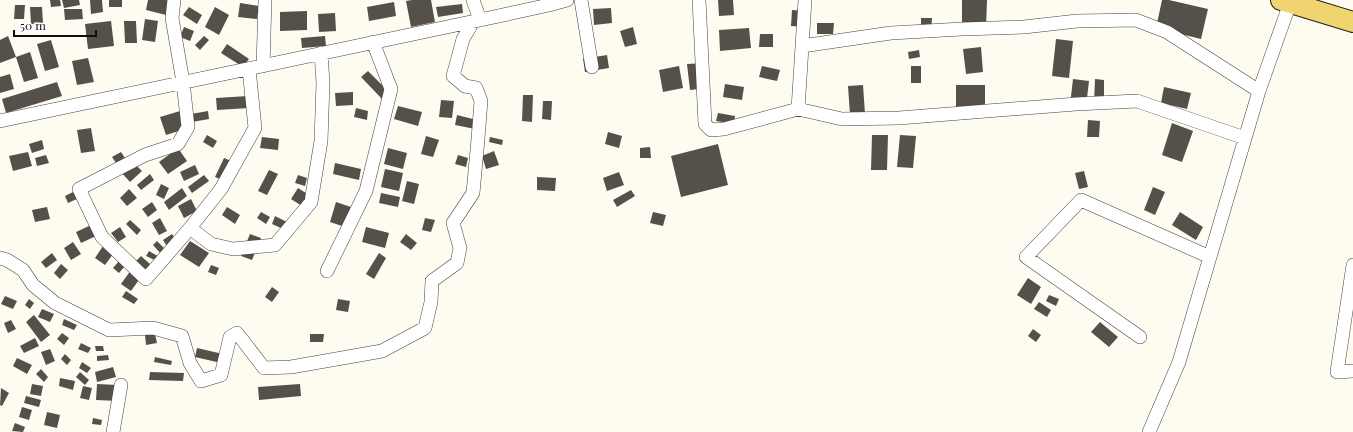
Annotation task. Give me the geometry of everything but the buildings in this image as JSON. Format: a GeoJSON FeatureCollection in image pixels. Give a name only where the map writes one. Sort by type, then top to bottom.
{"type":"FeatureCollection","features":[{"type":"Feature","properties":{"kind":"main road"},"geometry":{"type":"LineString","coordinates":[[1286,1],[1334,7],[1353,22]]}},
{"type":"Feature","properties":{"kind":"street"},"geometry":{"type":"LineString","coordinates":[[174,0],[172,18],[183,82],[188,127],[178,144],[145,155],[79,189],[102,237],[146,279],[221,189],[255,128],[249,69]]}},
{"type":"Feature","properties":{"kind":"street"},"geometry":{"type":"LineString","coordinates":[[263,66],[265,0]]}},
{"type":"Feature","properties":{"kind":"street"},"geometry":{"type":"LineString","coordinates":[[0,258],[7,260],[23,270],[33,285],[55,303],[109,330],[153,328],[182,336],[190,363],[201,381],[221,375],[230,337],[238,333],[264,368],[291,367],[382,352],[425,328],[431,302],[432,281],[457,263],[460,248],[453,223],[473,193],[481,101],[476,88],[465,86],[453,76],[463,39],[476,21],[473,0]]}},
{"type":"Feature","properties":{"kind":"street"},"geometry":{"type":"LineString","coordinates":[[0,121],[549,6],[567,0]]}},
{"type":"Feature","properties":{"kind":"street"},"geometry":{"type":"LineString","coordinates":[[582,0],[592,67]]}},
{"type":"Feature","properties":{"kind":"street"},"geometry":{"type":"LineString","coordinates":[[699,0],[705,124],[711,130],[724,129],[798,109],[842,119],[898,118],[1076,104],[1137,101],[1245,138]]}},
{"type":"Feature","properties":{"kind":"street"},"geometry":{"type":"LineString","coordinates":[[798,109],[805,0]]}},
{"type":"Feature","properties":{"kind":"street"},"geometry":{"type":"LineString","coordinates":[[1149,432],[1179,362],[1286,1]]}},
{"type":"Feature","properties":{"kind":"street"},"geometry":{"type":"LineString","coordinates":[[802,46],[890,33],[1024,27],[1077,21],[1136,20],[1167,32],[1259,91]]}},
{"type":"Feature","properties":{"kind":"street"},"geometry":{"type":"LineString","coordinates":[[327,271],[366,191],[391,89],[373,42]]}},
{"type":"Feature","properties":{"kind":"street"},"geometry":{"type":"LineString","coordinates":[[190,228],[211,244],[233,249],[275,245],[311,202],[321,141],[323,83],[321,53]]}},
{"type":"Feature","properties":{"kind":"street"},"geometry":{"type":"LineString","coordinates":[[1140,337],[1026,257],[1081,200],[1210,257]]}},
{"type":"Feature","properties":{"kind":"street"},"geometry":{"type":"LineString","coordinates":[[1353,265],[1337,372],[1353,370]]}},
{"type":"Feature","properties":{"kind":"street"},"geometry":{"type":"LineString","coordinates":[[113,432],[121,385]]}}]}
